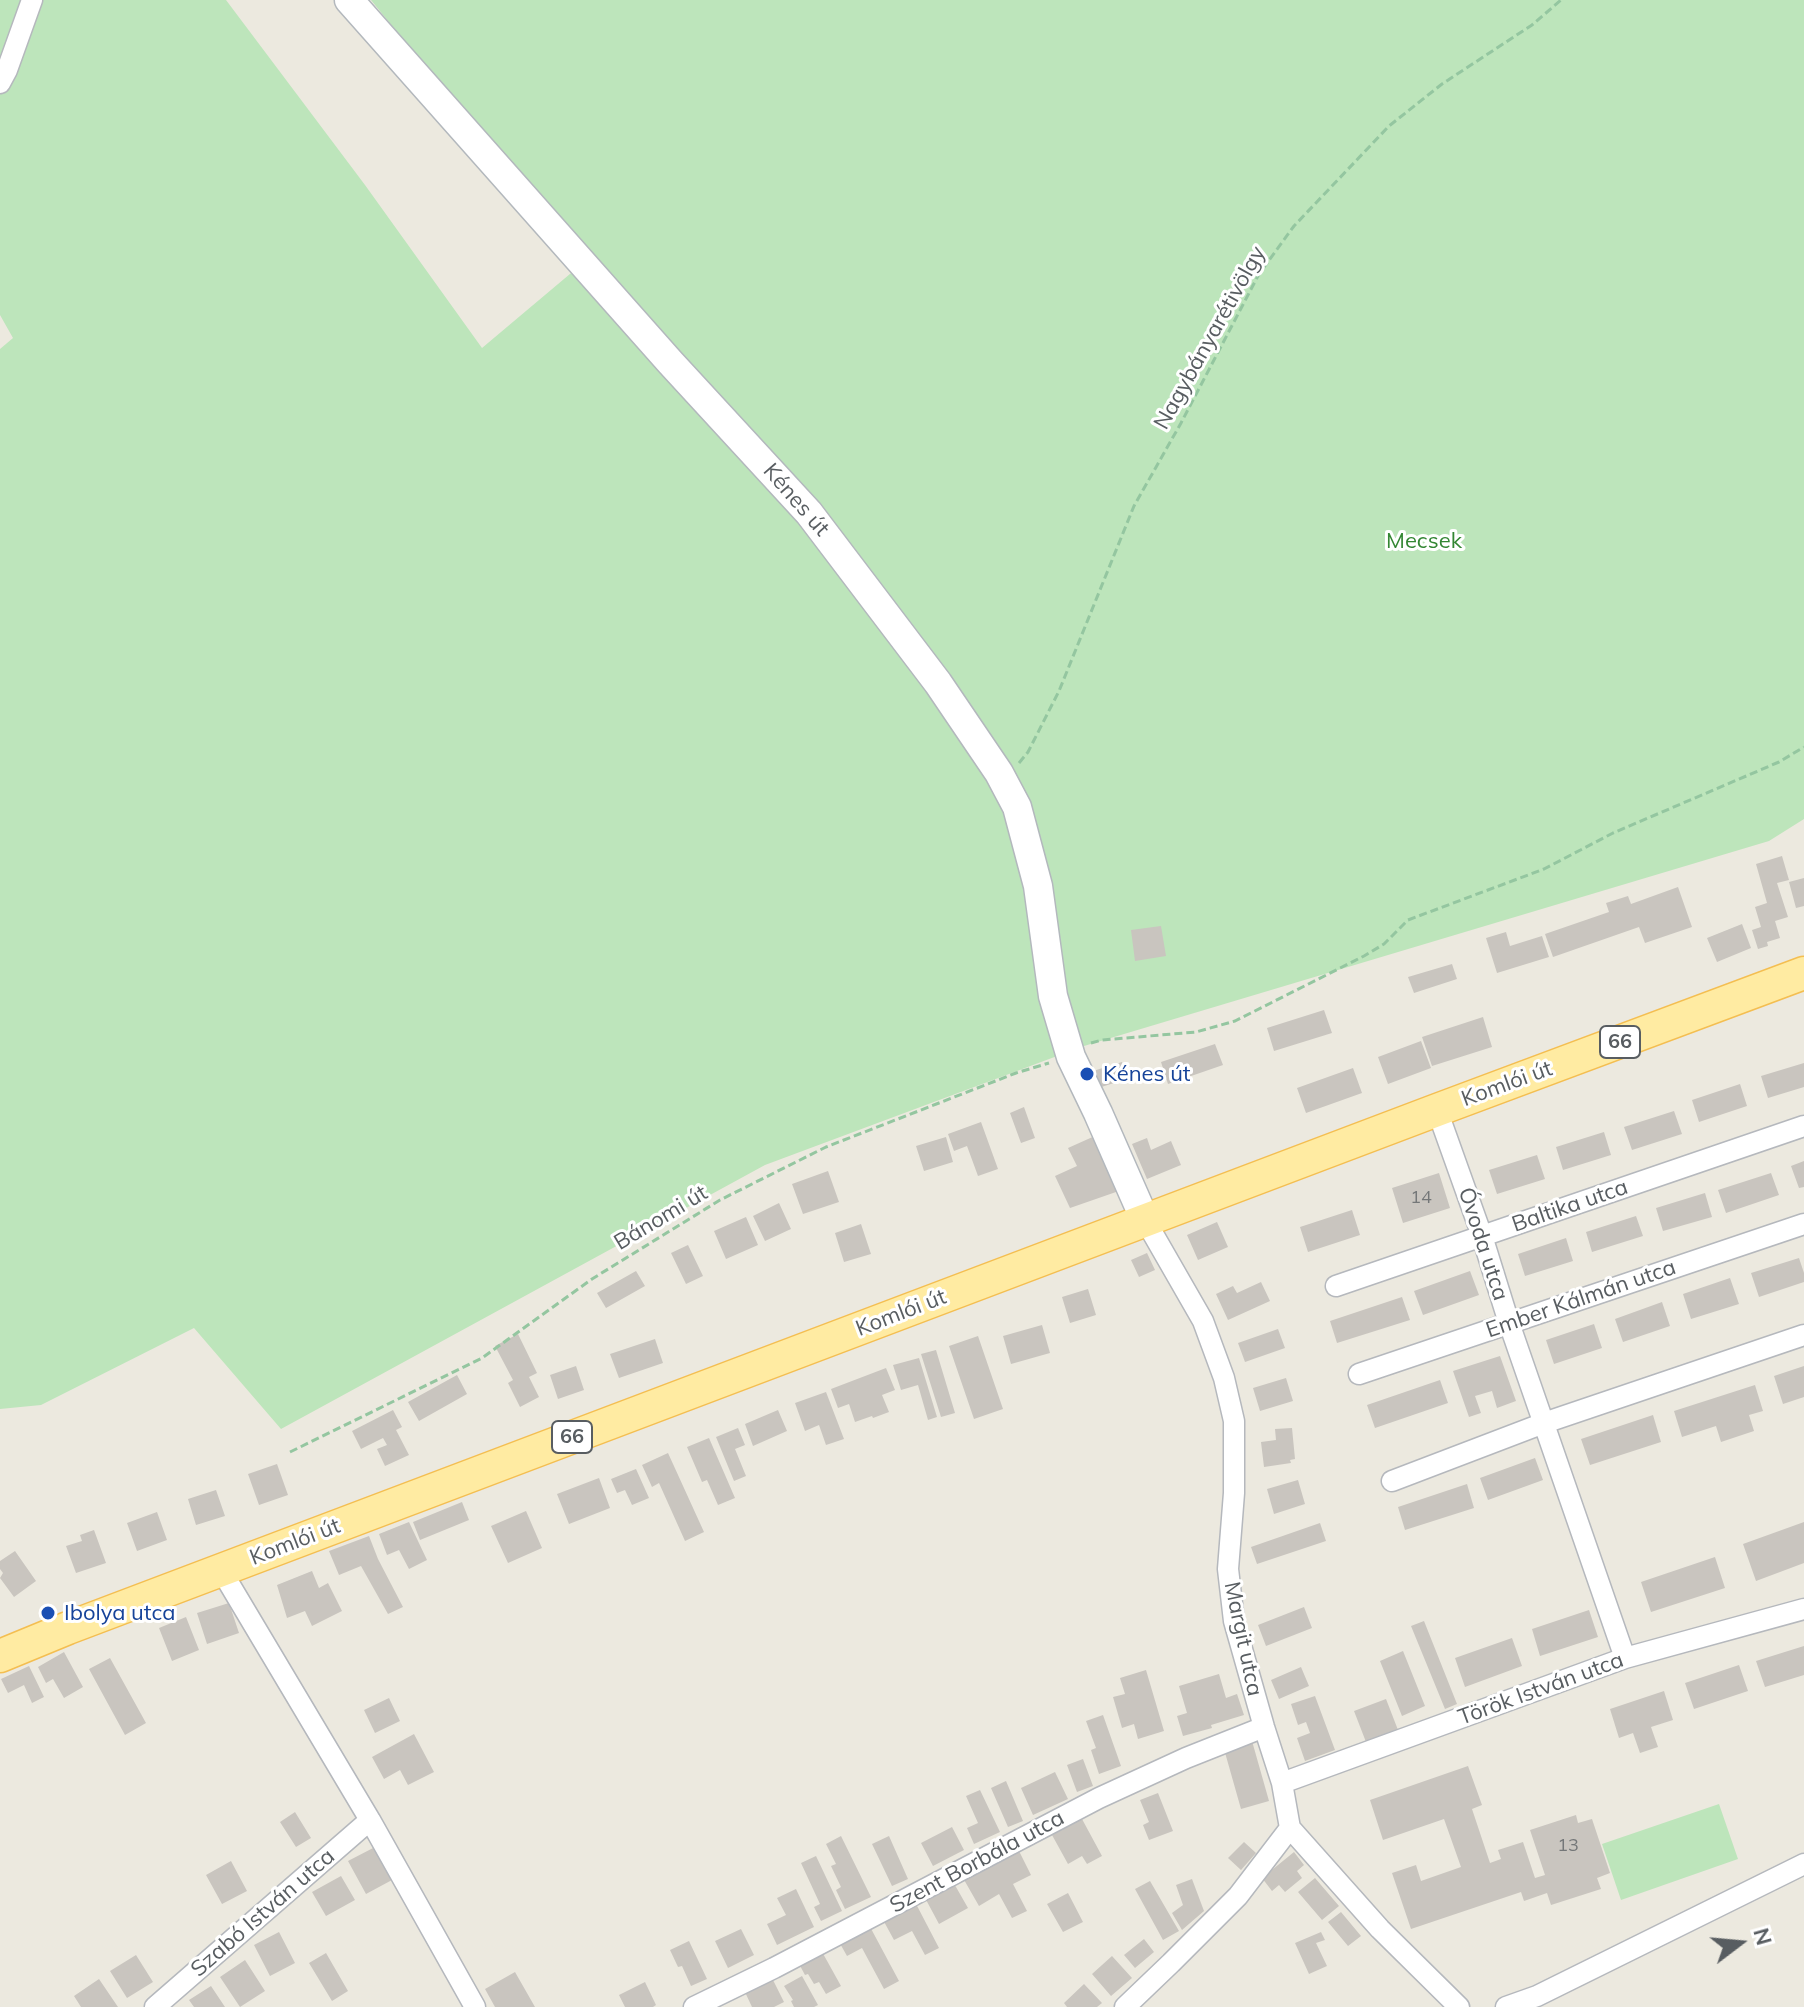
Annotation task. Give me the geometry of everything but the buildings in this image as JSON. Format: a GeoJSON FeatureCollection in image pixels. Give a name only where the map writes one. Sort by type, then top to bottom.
{"type":"FeatureCollection","features":[{"type":"Feature","properties":{"kind":"main road","name":"Komlói út"},"geometry":{"type":"LineString","coordinates":[[0,1656],[1804,973]]}},
{"type":"Feature","properties":{"kind":"street"},"geometry":{"type":"LineString","coordinates":[[0,83],[32,0]]}},
{"type":"Feature","properties":{"kind":"street","name":"Kénes út"},"geometry":{"type":"LineString","coordinates":[[349,0],[670,362],[809,513],[938,683],[1003,780],[1017,807],[1038,886],[1053,996],[1069,1052],[1145,1220]]}},
{"type":"Feature","properties":{"kind":"street","name":"Óvoda utca"},"geometry":{"type":"LineString","coordinates":[[1437,1110],[1625,1658]]}},
{"type":"Feature","properties":{"kind":"street","name":"Baltika utca"},"geometry":{"type":"LineString","coordinates":[[1336,1286],[1804,1126]]}},
{"type":"Feature","properties":{"kind":"street","name":"Margit utca"},"geometry":{"type":"LineString","coordinates":[[1145,1220],[1203,1321],[1228,1392],[1234,1421],[1234,1493],[1228,1569],[1234,1621],[1282,1783],[1290,1828]]}},
{"type":"Feature","properties":{"kind":"street","name":"Ember Kálmán utca"},"geometry":{"type":"LineString","coordinates":[[1359,1374],[1804,1224]]}},
{"type":"Feature","properties":{"kind":"street"},"geometry":{"type":"LineString","coordinates":[[1392,1481],[1544,1423],[1804,1335]]}},
{"type":"Feature","properties":{"kind":"street"},"geometry":{"type":"LineString","coordinates":[[221,1570],[370,1820],[475,2007]]}},
{"type":"Feature","properties":{"kind":"street","name":"Török István utca"},"geometry":{"type":"LineString","coordinates":[[1282,1783],[1625,1658],[1804,1609]]}},
{"type":"Feature","properties":{"kind":"street","name":"Szent Borbála utca"},"geometry":{"type":"LineString","coordinates":[[694,2007],[1099,1798],[1264,1727]]}},
{"type":"Feature","properties":{"kind":"street","name":"Szabó István utca"},"geometry":{"type":"LineString","coordinates":[[155,2007],[370,1820]]}},
{"type":"Feature","properties":{"kind":"street"},"geometry":{"type":"LineString","coordinates":[[1125,2007],[1238,1896],[1290,1828],[1380,1929],[1459,2007]]}},
{"type":"Feature","properties":{"kind":"street"},"geometry":{"type":"LineString","coordinates":[[1506,2007],[1537,1996],[1804,1864]]}},
{"type":"Feature","properties":{"kind":"path","name":"Nagybányarétivölgy"},"geometry":{"type":"LineString","coordinates":[[1003,780],[1028,752],[1059,691],[1134,506],[1259,274],[1294,226],[1389,126],[1442,84],[1532,25],[1561,0]]}},
{"type":"Feature","properties":{"kind":"path","name":"Bánomi út"},"geometry":{"type":"LineString","coordinates":[[290,1452],[482,1358],[592,1279],[720,1200],[826,1147],[1102,1040],[1196,1032],[1235,1021],[1364,956],[1384,944],[1408,920],[1544,869],[1613,833],[1779,762],[1804,747]]}},
{"type":"Feature","properties":{"kind":"green space","name":"Mecsek"},"geometry":{"type":"Polygon","coordinates":[[[0,0],[226,0],[482,348],[583,263],[371,0],[1804,0],[1804,819],[1769,841],[1084,1046],[765,1165],[281,1429],[194,1328],[41,1405],[0,1409],[0,349],[13,338],[0,315],[0,0]]]}},
{"type":"Feature","properties":{"kind":"green space"},"geometry":{"type":"Polygon","coordinates":[[[1719,1804],[1738,1859],[1621,1900],[1602,1844],[1719,1804]]]}},
{"type":"Feature","properties":{"kind":"place","name":"Kénes út"},"geometry":{"type":"Point","coordinates":[1087,1074]}},
{"type":"Feature","properties":{"kind":"place","name":"Ibolya utca"},"geometry":{"type":"Point","coordinates":[48,1613]}}]}
